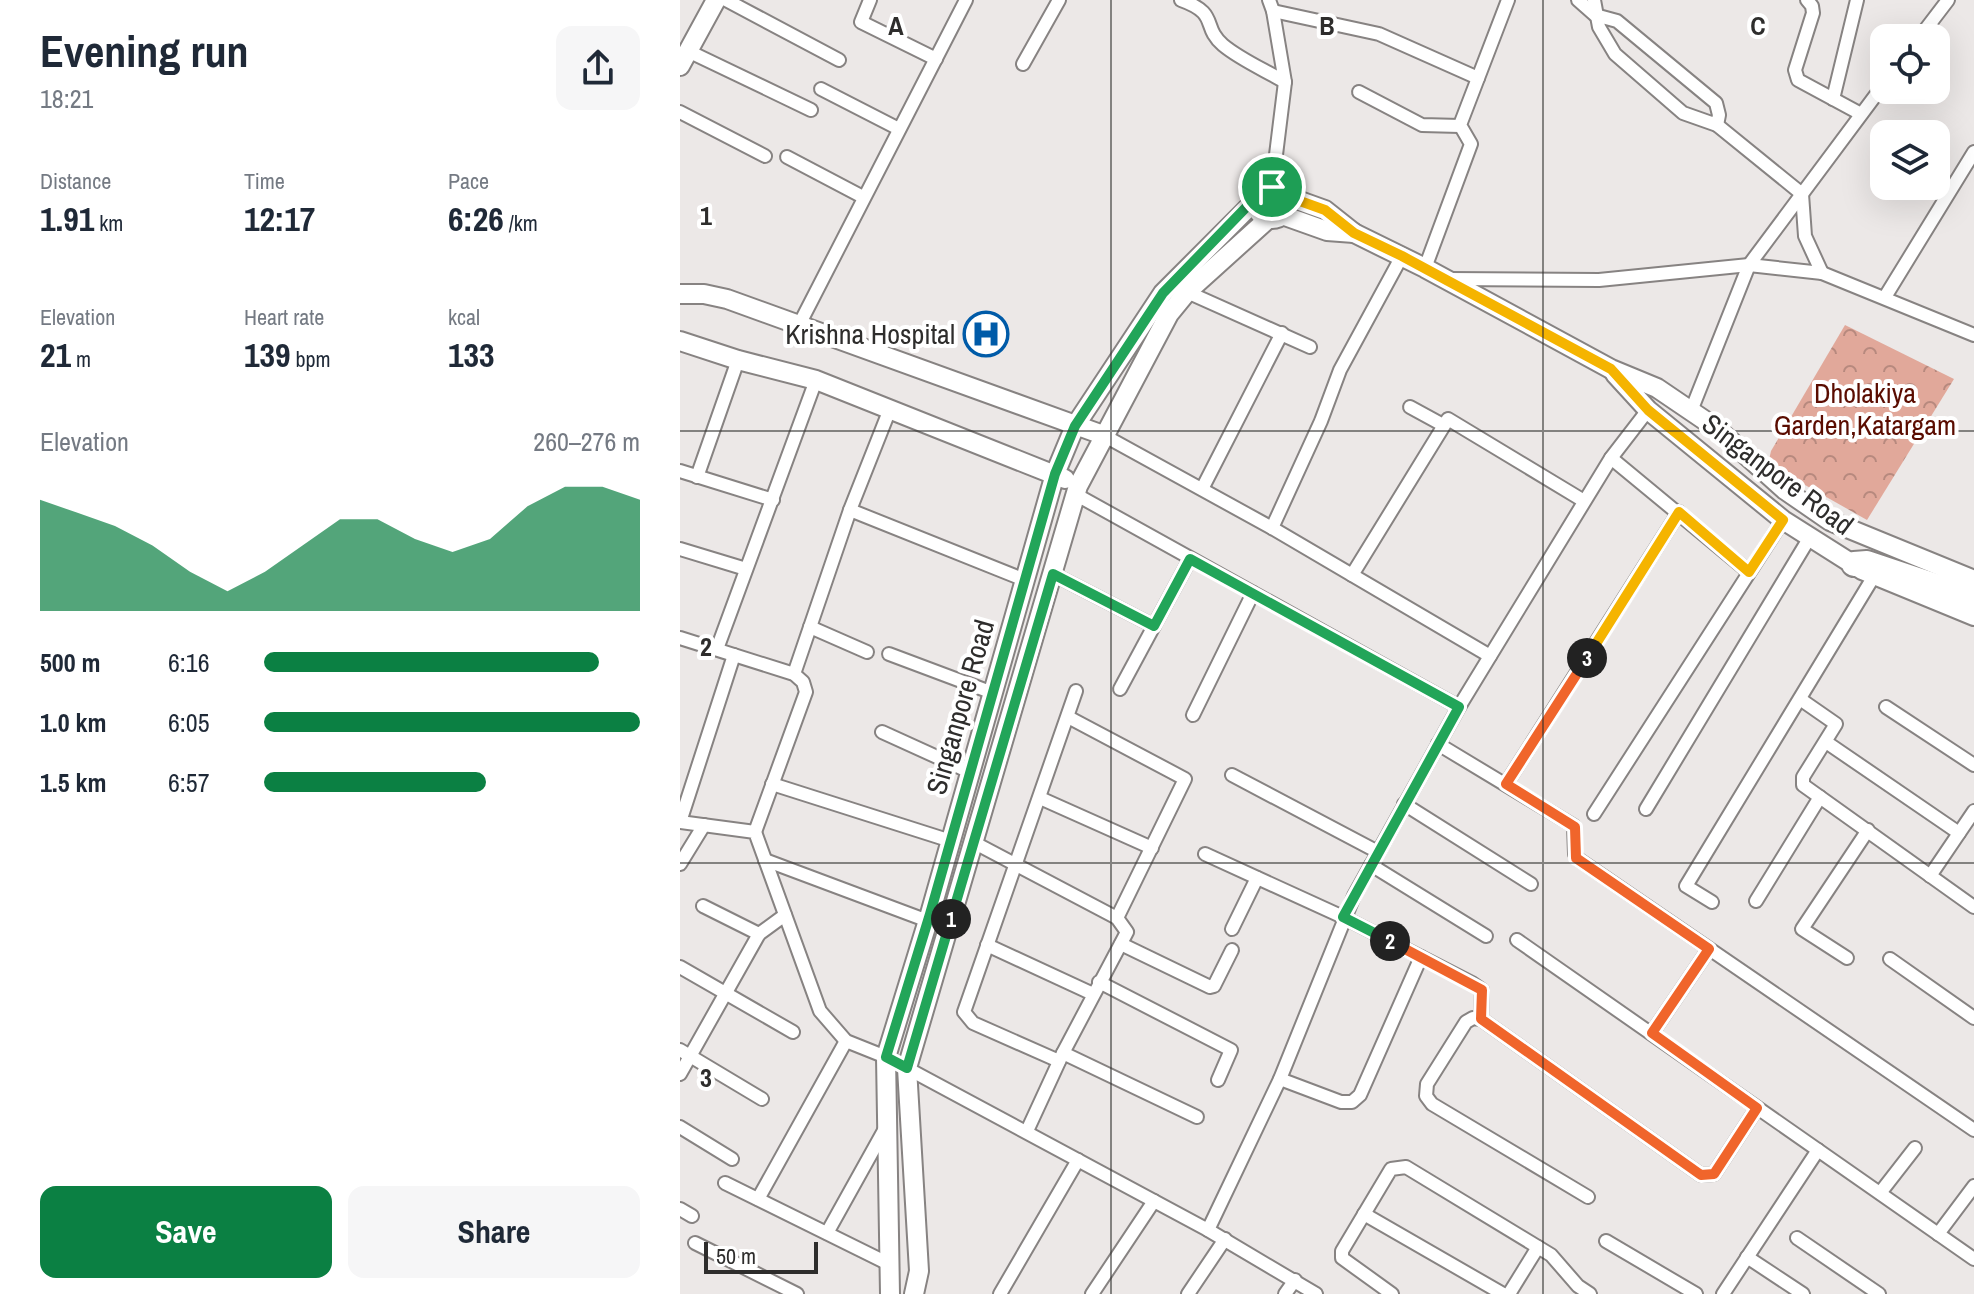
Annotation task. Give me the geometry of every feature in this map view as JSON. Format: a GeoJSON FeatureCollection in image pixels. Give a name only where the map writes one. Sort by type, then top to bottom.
{"type":"FeatureCollection","features":[{"type":"Feature","properties":{"kind":"highway"},"geometry":{"type":"LineString","coordinates":[[1875,571],[1974,599]]}},
{"type":"Feature","properties":{"kind":"main road"},"geometry":{"type":"LineString","coordinates":[[684,59],[716,0]]}},
{"type":"Feature","properties":{"kind":"main road"},"geometry":{"type":"LineString","coordinates":[[1262,191],[1279,192],[1288,206],[1275,217],[1259,213],[1257,199],[1262,191]]}},
{"type":"Feature","properties":{"kind":"main road","name":"Singanpore Road"},"geometry":{"type":"LineString","coordinates":[[1279,192],[1325,210],[1354,233],[1611,369],[1657,388],[1716,428],[1785,490],[1830,521],[1974,580]]}},
{"type":"Feature","properties":{"kind":"main road","name":"Singanpore Road"},"geometry":{"type":"LineString","coordinates":[[890,1294],[886,1057],[928,921],[1055,474],[1075,426],[1163,293],[1257,199]]}},
{"type":"Feature","properties":{"kind":"main road","name":"Singanpore Road"},"geometry":{"type":"LineString","coordinates":[[914,1294],[919,1271],[907,1068],[1077,490],[1103,435],[1169,314],[1187,292],[1275,217],[1327,231],[1354,233]]}},
{"type":"Feature","properties":{"kind":"main road"},"geometry":{"type":"LineString","coordinates":[[680,294],[715,296],[1103,435]]}},
{"type":"Feature","properties":{"kind":"main road"},"geometry":{"type":"LineString","coordinates":[[680,341],[816,380],[1055,474],[1077,490]]}},
{"type":"Feature","properties":{"kind":"main road","name":"Singanpore Road"},"geometry":{"type":"LineString","coordinates":[[1611,369],[1648,410],[1783,520],[1875,571],[1974,616]]}},
{"type":"Feature","properties":{"kind":"street"},"geometry":{"type":"LineString","coordinates":[[726,0],[839,60]]}},
{"type":"Feature","properties":{"kind":"street"},"geometry":{"type":"LineString","coordinates":[[870,0],[861,22],[936,59]]}},
{"type":"Feature","properties":{"kind":"street"},"geometry":{"type":"LineString","coordinates":[[799,325],[966,0]]}},
{"type":"Feature","properties":{"kind":"street"},"geometry":{"type":"LineString","coordinates":[[1023,64],[1059,0]]}},
{"type":"Feature","properties":{"kind":"street"},"geometry":{"type":"LineString","coordinates":[[1181,0],[1198,6],[1207,14],[1213,32],[1222,44],[1285,82]]}},
{"type":"Feature","properties":{"kind":"street"},"geometry":{"type":"LineString","coordinates":[[1460,126],[1508,0]]}},
{"type":"Feature","properties":{"kind":"street"},"geometry":{"type":"LineString","coordinates":[[1578,0],[1595,15],[1617,21],[1716,103],[1719,115],[1717,125]]}},
{"type":"Feature","properties":{"kind":"street"},"geometry":{"type":"LineString","coordinates":[[1594,0],[1595,15],[1605,42],[1615,54],[1683,113],[1717,125],[1802,194],[1805,236],[1822,273]]}},
{"type":"Feature","properties":{"kind":"street"},"geometry":{"type":"LineString","coordinates":[[1833,99],[1857,0]]}},
{"type":"Feature","properties":{"kind":"street"},"geometry":{"type":"LineString","coordinates":[[1930,24],[1948,0]]}},
{"type":"Feature","properties":{"kind":"street"},"geometry":{"type":"LineString","coordinates":[[1809,1],[1813,13],[1796,75],[1803,84],[1861,114]]}},
{"type":"Feature","properties":{"kind":"street"},"geometry":{"type":"LineString","coordinates":[[1279,192],[1285,82],[1271,6],[1379,34],[1478,78]]}},
{"type":"Feature","properties":{"kind":"street"},"geometry":{"type":"LineString","coordinates":[[684,59],[811,110]]}},
{"type":"Feature","properties":{"kind":"street"},"geometry":{"type":"LineString","coordinates":[[821,89],[899,129]]}},
{"type":"Feature","properties":{"kind":"street"},"geometry":{"type":"LineString","coordinates":[[1359,92],[1422,125],[1460,126]]}},
{"type":"Feature","properties":{"kind":"street"},"geometry":{"type":"LineString","coordinates":[[1691,411],[1749,265],[1870,102]]}},
{"type":"Feature","properties":{"kind":"street"},"geometry":{"type":"LineString","coordinates":[[680,112],[765,156]]}},
{"type":"Feature","properties":{"kind":"street"},"geometry":{"type":"LineString","coordinates":[[1425,268],[1471,144],[1460,126]]}},
{"type":"Feature","properties":{"kind":"street"},"geometry":{"type":"LineString","coordinates":[[1885,297],[1974,152]]}},
{"type":"Feature","properties":{"kind":"street"},"geometry":{"type":"LineString","coordinates":[[787,157],[863,197]]}},
{"type":"Feature","properties":{"kind":"street"},"geometry":{"type":"LineString","coordinates":[[1272,528],[1321,421],[1340,370],[1402,256]]}},
{"type":"Feature","properties":{"kind":"street"},"geometry":{"type":"LineString","coordinates":[[1445,279],[1599,280],[1749,265],[1822,273],[1974,335]]}},
{"type":"Feature","properties":{"kind":"street"},"geometry":{"type":"LineString","coordinates":[[1187,292],[1310,347]]}},
{"type":"Feature","properties":{"kind":"street"},"geometry":{"type":"LineString","coordinates":[[1202,489],[1282,333]]}},
{"type":"Feature","properties":{"kind":"street"},"geometry":{"type":"LineString","coordinates":[[697,477],[738,360]]}},
{"type":"Feature","properties":{"kind":"street"},"geometry":{"type":"LineString","coordinates":[[717,649],[816,380]]}},
{"type":"Feature","properties":{"kind":"street"},"geometry":{"type":"LineString","coordinates":[[1410,407],[1443,425]]}},
{"type":"Feature","properties":{"kind":"street"},"geometry":{"type":"LineString","coordinates":[[794,674],[850,510],[890,409]]}},
{"type":"Feature","properties":{"kind":"street"},"geometry":{"type":"LineString","coordinates":[[1208,1230],[1280,1079],[1343,917],[1459,707],[1611,458],[1648,410]]}},
{"type":"Feature","properties":{"kind":"street"},"geometry":{"type":"LineString","coordinates":[[1352,575],[1448,419],[1584,501]]}},
{"type":"Feature","properties":{"kind":"street"},"geometry":{"type":"LineString","coordinates":[[1103,435],[1272,528],[1490,656]]}},
{"type":"Feature","properties":{"kind":"street"},"geometry":{"type":"LineString","coordinates":[[1611,458],[1749,572]]}},
{"type":"Feature","properties":{"kind":"street"},"geometry":{"type":"LineString","coordinates":[[680,471],[773,500]]}},
{"type":"Feature","properties":{"kind":"street"},"geometry":{"type":"LineString","coordinates":[[1077,490],[1190,559],[1459,707]]}},
{"type":"Feature","properties":{"kind":"street"},"geometry":{"type":"LineString","coordinates":[[850,510],[1025,580]]}},
{"type":"Feature","properties":{"kind":"street"},"geometry":{"type":"LineString","coordinates":[[1506,784],[1679,512]]}},
{"type":"Feature","properties":{"kind":"street"},"geometry":{"type":"LineString","coordinates":[[1594,814],[1783,520]]}},
{"type":"Feature","properties":{"kind":"street"},"geometry":{"type":"LineString","coordinates":[[1646,809],[1810,537]]}},
{"type":"Feature","properties":{"kind":"street"},"geometry":{"type":"LineString","coordinates":[[680,549],[746,569]]}},
{"type":"Feature","properties":{"kind":"street"},"geometry":{"type":"LineString","coordinates":[[1120,689],[1190,559]]}},
{"type":"Feature","properties":{"kind":"street"},"geometry":{"type":"LineString","coordinates":[[1712,902],[1686,886],[1875,571]]}},
{"type":"Feature","properties":{"kind":"street"},"geometry":{"type":"LineString","coordinates":[[1053,574],[1154,626]]}},
{"type":"Feature","properties":{"kind":"street"},"geometry":{"type":"LineString","coordinates":[[1193,715],[1253,593]]}},
{"type":"Feature","properties":{"kind":"street"},"geometry":{"type":"LineString","coordinates":[[810,627],[867,652]]}},
{"type":"Feature","properties":{"kind":"street"},"geometry":{"type":"LineString","coordinates":[[680,638],[794,674],[803,682],[806,692],[755,832],[820,1011],[846,1041],[886,1057],[1027,1131],[1225,1239],[1316,1294]]}},
{"type":"Feature","properties":{"kind":"street"},"geometry":{"type":"LineString","coordinates":[[889,654],[993,693]]}},
{"type":"Feature","properties":{"kind":"street"},"geometry":{"type":"LineString","coordinates":[[734,655],[680,822],[755,832]]}},
{"type":"Feature","properties":{"kind":"street"},"geometry":{"type":"LineString","coordinates":[[1076,691],[965,1006],[967,1018],[1197,1117]]}},
{"type":"Feature","properties":{"kind":"street"},"geometry":{"type":"LineString","coordinates":[[1800,699],[1836,723],[1802,780],[1803,785],[1974,907]]}},
{"type":"Feature","properties":{"kind":"street"},"geometry":{"type":"LineString","coordinates":[[1886,707],[1974,765]]}},
{"type":"Feature","properties":{"kind":"street"},"geometry":{"type":"LineString","coordinates":[[1068,717],[1185,779],[1117,918]]}},
{"type":"Feature","properties":{"kind":"street"},"geometry":{"type":"LineString","coordinates":[[882,732],[970,772]]}},
{"type":"Feature","properties":{"kind":"street"},"geometry":{"type":"LineString","coordinates":[[1826,742],[1959,833]]}},
{"type":"Feature","properties":{"kind":"street"},"geometry":{"type":"LineString","coordinates":[[1438,744],[1575,827],[1576,858],[1974,1130]]}},
{"type":"Feature","properties":{"kind":"street"},"geometry":{"type":"LineString","coordinates":[[1232,775],[1378,852]]}},
{"type":"Feature","properties":{"kind":"street"},"geometry":{"type":"LineString","coordinates":[[772,784],[951,841]]}},
{"type":"Feature","properties":{"kind":"street"},"geometry":{"type":"LineString","coordinates":[[1756,901],[1820,797]]}},
{"type":"Feature","properties":{"kind":"street"},"geometry":{"type":"LineString","coordinates":[[1040,798],[1152,848]]}},
{"type":"Feature","properties":{"kind":"street"},"geometry":{"type":"LineString","coordinates":[[1404,804],[1531,884]]}},
{"type":"Feature","properties":{"kind":"street"},"geometry":{"type":"LineString","coordinates":[[1930,876],[1974,811]]}},
{"type":"Feature","properties":{"kind":"street"},"geometry":{"type":"LineString","coordinates":[[680,864],[704,825]]}},
{"type":"Feature","properties":{"kind":"street"},"geometry":{"type":"LineString","coordinates":[[1847,958],[1802,929],[1868,830]]}},
{"type":"Feature","properties":{"kind":"street"},"geometry":{"type":"LineString","coordinates":[[973,842],[1117,918],[1127,930],[1061,1057],[1027,1131]]}},
{"type":"Feature","properties":{"kind":"street"},"geometry":{"type":"LineString","coordinates":[[1205,854],[1343,917],[1482,990],[1481,1019]]}},
{"type":"Feature","properties":{"kind":"street"},"geometry":{"type":"LineString","coordinates":[[765,860],[928,921]]}},
{"type":"Feature","properties":{"kind":"street"},"geometry":{"type":"LineString","coordinates":[[1371,865],[1486,936]]}},
{"type":"Feature","properties":{"kind":"street"},"geometry":{"type":"LineString","coordinates":[[1232,929],[1257,878]]}},
{"type":"Feature","properties":{"kind":"street"},"geometry":{"type":"LineString","coordinates":[[703,906],[759,934]]}},
{"type":"Feature","properties":{"kind":"street"},"geometry":{"type":"LineString","coordinates":[[680,1074],[685,1053],[726,994],[759,934],[785,915]]}},
{"type":"Feature","properties":{"kind":"street"},"geometry":{"type":"LineString","coordinates":[[1517,940],[1974,1259]]}},
{"type":"Feature","properties":{"kind":"street"},"geometry":{"type":"LineString","coordinates":[[1121,944],[1210,987],[1214,986],[1232,950]]}},
{"type":"Feature","properties":{"kind":"street"},"geometry":{"type":"LineString","coordinates":[[987,945],[1096,988],[1231,1050],[1218,1080]]}},
{"type":"Feature","properties":{"kind":"street"},"geometry":{"type":"LineString","coordinates":[[1652,1033],[1709,949]]}},
{"type":"Feature","properties":{"kind":"street"},"geometry":{"type":"LineString","coordinates":[[1280,1079],[1341,1102],[1352,1102],[1360,1095],[1421,957]]}},
{"type":"Feature","properties":{"kind":"street"},"geometry":{"type":"LineString","coordinates":[[1890,959],[1974,1018]]}},
{"type":"Feature","properties":{"kind":"street"},"geometry":{"type":"LineString","coordinates":[[680,967],[793,1032]]}},
{"type":"Feature","properties":{"kind":"street"},"geometry":{"type":"LineString","coordinates":[[1588,1197],[1432,1104],[1426,1096],[1427,1084],[1466,1022],[1473,1018],[1481,1019],[1701,1175],[1714,1174],[1757,1108]]}},
{"type":"Feature","properties":{"kind":"street"},"geometry":{"type":"LineString","coordinates":[[758,1199],[846,1041]]}},
{"type":"Feature","properties":{"kind":"street"},"geometry":{"type":"LineString","coordinates":[[685,1053],[762,1099]]}},
{"type":"Feature","properties":{"kind":"street"},"geometry":{"type":"LineString","coordinates":[[827,1233],[887,1125]]}},
{"type":"Feature","properties":{"kind":"street"},"geometry":{"type":"LineString","coordinates":[[680,1127],[732,1159]]}},
{"type":"Feature","properties":{"kind":"street"},"geometry":{"type":"LineString","coordinates":[[1880,1193],[1915,1148]]}},
{"type":"Feature","properties":{"kind":"street"},"geometry":{"type":"LineString","coordinates":[[1723,1294],[1818,1150]]}},
{"type":"Feature","properties":{"kind":"street"},"geometry":{"type":"LineString","coordinates":[[1000,1294],[1078,1160]]}},
{"type":"Feature","properties":{"kind":"street"},"geometry":{"type":"LineString","coordinates":[[1392,1294],[1342,1258],[1342,1251],[1391,1169],[1406,1167],[1551,1255],[1578,1286],[1590,1294]]}},
{"type":"Feature","properties":{"kind":"street"},"geometry":{"type":"LineString","coordinates":[[725,1183],[889,1264]]}},
{"type":"Feature","properties":{"kind":"street"},"geometry":{"type":"LineString","coordinates":[[1938,1234],[1974,1186]]}},
{"type":"Feature","properties":{"kind":"street"},"geometry":{"type":"LineString","coordinates":[[1092,1294],[1154,1201]]}},
{"type":"Feature","properties":{"kind":"street"},"geometry":{"type":"LineString","coordinates":[[1364,1214],[1503,1294]]}},
{"type":"Feature","properties":{"kind":"street"},"geometry":{"type":"LineString","coordinates":[[1797,1238],[1879,1294]]}},
{"type":"Feature","properties":{"kind":"street"},"geometry":{"type":"LineString","coordinates":[[1188,1294],[1225,1239]]}},
{"type":"Feature","properties":{"kind":"street"},"geometry":{"type":"LineString","coordinates":[[1606,1241],[1696,1294]]}},
{"type":"Feature","properties":{"kind":"street"},"geometry":{"type":"LineString","coordinates":[[695,1243],[797,1294]]}},
{"type":"Feature","properties":{"kind":"street"},"geometry":{"type":"LineString","coordinates":[[1509,1294],[1538,1247]]}},
{"type":"Feature","properties":{"kind":"street"},"geometry":{"type":"LineString","coordinates":[[1747,1257],[1803,1294]]}},
{"type":"Feature","properties":{"kind":"street"},"geometry":{"type":"LineString","coordinates":[[1285,1294],[1295,1280]]}},
{"type":"Feature","properties":{"kind":"green space","name":"Dholakiya Garden,Katargam"},"geometry":{"type":"Polygon","coordinates":[[[1845,325],[1954,379],[1867,520],[1768,464],[1771,451],[1845,325]]]}},
{"type":"Feature","properties":{"kind":"place","name":"Krishna Hospital"},"geometry":{"type":"Point","coordinates":[986,334]}},
{"type":"Feature","properties":{"kind":"route"},"geometry":{"type":"LineString","coordinates":[[1272,187],[1278,188],[1286,196],[1325,210],[1354,233],[1611,369],[1648,410],[1783,520],[1749,572],[1679,512],[1506,784],[1575,827],[1576,858],[1709,949],[1652,1033],[1757,1108],[1714,1174],[1701,1175],[1481,1019],[1482,990],[1472,983],[1343,917],[1459,707],[1190,559],[1154,626],[1053,574],[907,1068],[886,1057],[930,914],[1055,474],[1075,426],[1163,293],[1262,191],[1272,187]]}}]}
